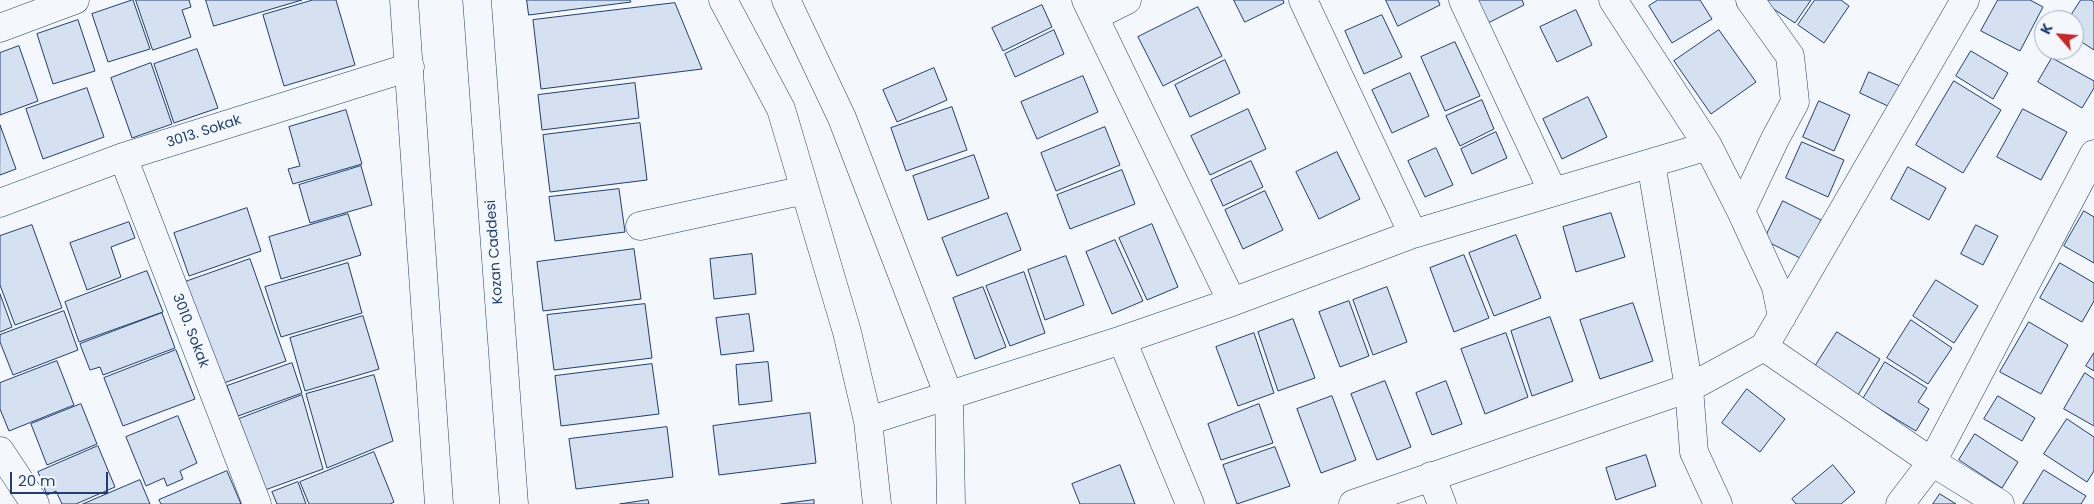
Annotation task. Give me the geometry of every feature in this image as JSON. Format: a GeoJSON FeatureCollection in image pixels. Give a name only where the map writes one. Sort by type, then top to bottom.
{"type":"FeatureCollection","features":[{"type":"Feature","properties":{"kind":"main road"},"geometry":{"type":"LineString","coordinates":[[0,28],[75,0]]}},
{"type":"Feature","properties":{"kind":"main road"},"geometry":{"type":"LineString","coordinates":[[404,0],[439,504]]}},
{"type":"Feature","properties":{"kind":"main road","name":"Kozan Caddesi"},"geometry":{"type":"LineString","coordinates":[[477,0],[514,504]]}},
{"type":"Feature","properties":{"kind":"main road"},"geometry":{"type":"LineString","coordinates":[[723,0],[781,109],[847,332],[868,421],[877,504]]}},
{"type":"Feature","properties":{"kind":"main road"},"geometry":{"type":"LineString","coordinates":[[786,0],[842,118],[949,396],[951,504]]}},
{"type":"Feature","properties":{"kind":"main road"},"geometry":{"type":"LineString","coordinates":[[1127,0],[1090,8],[1232,302]]}},
{"type":"Feature","properties":{"kind":"main road"},"geometry":{"type":"LineString","coordinates":[[1303,0],[1413,234]]}},
{"type":"Feature","properties":{"kind":"main road"},"geometry":{"type":"LineString","coordinates":[[1463,0],[1554,192]]}},
{"type":"Feature","properties":{"kind":"main road"},"geometry":{"type":"LineString","coordinates":[[1613,0],[1708,146],[1776,287],[1782,317]]}},
{"type":"Feature","properties":{"kind":"main road"},"geometry":{"type":"LineString","coordinates":[[1741,211],[1774,139],[1795,102],[1790,56],[1750,0]]}},
{"type":"Feature","properties":{"kind":"main road"},"geometry":{"type":"LineString","coordinates":[[1352,504],[1689,388],[1764,346],[1965,0]]}},
{"type":"Feature","properties":{"kind":"main road","name":"3013. Sokak"},"geometry":{"type":"LineString","coordinates":[[0,203],[123,157],[410,67]]}},
{"type":"Feature","properties":{"kind":"main road"},"geometry":{"type":"LineString","coordinates":[[868,421],[1122,340],[1232,302],[1413,234],[1708,146]]}},
{"type":"Feature","properties":{"kind":"main road"},"geometry":{"type":"LineString","coordinates":[[1900,504],[1932,462],[2094,154]]}},
{"type":"Feature","properties":{"kind":"main road","name":"3010. Sokak"},"geometry":{"type":"LineString","coordinates":[[123,157],[257,504]]}},
{"type":"Feature","properties":{"kind":"main road"},"geometry":{"type":"LineString","coordinates":[[1650,163],[1689,388],[1694,452],[1718,504]]}},
{"type":"Feature","properties":{"kind":"main road"},"geometry":{"type":"LineString","coordinates":[[640,226],[805,190]]}},
{"type":"Feature","properties":{"kind":"main road"},"geometry":{"type":"LineString","coordinates":[[1122,340],[1190,504]]}},
{"type":"Feature","properties":{"kind":"main road"},"geometry":{"type":"LineString","coordinates":[[1764,346],[1932,462],[2000,504]]}},
{"type":"Feature","properties":{"kind":"main road"},"geometry":{"type":"LineString","coordinates":[[0,451],[8,477],[35,504]]}},
{"type":"Feature","properties":{"kind":"main road"},"geometry":{"type":"LineString","coordinates":[[1431,476],[1442,504]]}},
{"type":"Feature","properties":{"kind":"building"},"geometry":{"type":"Polygon","coordinates":[[[133,0],[150,49],[108,62],[92,14],[133,0]]]}},
{"type":"Feature","properties":{"kind":"building"},"geometry":{"type":"Polygon","coordinates":[[[136,0],[189,0],[191,7],[182,10],[191,37],[153,50],[136,0]]]}},
{"type":"Feature","properties":{"kind":"building"},"geometry":{"type":"Polygon","coordinates":[[[206,0],[302,0],[214,26],[206,0]]]}},
{"type":"Feature","properties":{"kind":"building"},"geometry":{"type":"Polygon","coordinates":[[[313,0],[336,0],[355,65],[284,86],[263,15],[313,0]]]}},
{"type":"Feature","properties":{"kind":"building"},"geometry":{"type":"Polygon","coordinates":[[[527,0],[630,0],[631,2],[529,15],[527,0]]]}},
{"type":"Feature","properties":{"kind":"building"},"geometry":{"type":"Polygon","coordinates":[[[1234,0],[1283,0],[1284,3],[1245,22],[1234,0]]]}},
{"type":"Feature","properties":{"kind":"building"},"geometry":{"type":"Polygon","coordinates":[[[1386,0],[1438,0],[1440,5],[1398,26],[1386,0]]]}},
{"type":"Feature","properties":{"kind":"building"},"geometry":{"type":"Polygon","coordinates":[[[1471,0],[1522,0],[1524,5],[1484,25],[1471,0]]]}},
{"type":"Feature","properties":{"kind":"building"},"geometry":{"type":"Polygon","coordinates":[[[1658,0],[1700,0],[1712,19],[1672,43],[1649,6],[1658,0]]]}},
{"type":"Feature","properties":{"kind":"building"},"geometry":{"type":"Polygon","coordinates":[[[1765,0],[1811,0],[1795,23],[1763,2],[1765,0]]]}},
{"type":"Feature","properties":{"kind":"building"},"geometry":{"type":"Polygon","coordinates":[[[1815,0],[1841,0],[1849,6],[1824,43],[1798,25],[1815,0]]]}},
{"type":"Feature","properties":{"kind":"building"},"geometry":{"type":"Polygon","coordinates":[[[1998,0],[2030,0],[2043,7],[2041,10],[2034,10],[2034,24],[2020,51],[1981,31],[1998,0]]]}},
{"type":"Feature","properties":{"kind":"building"},"geometry":{"type":"Polygon","coordinates":[[[2081,0],[2091,0],[2094,2],[2094,50],[2084,44],[2084,10],[2074,10],[2081,0]]]}},
{"type":"Feature","properties":{"kind":"building"},"geometry":{"type":"Polygon","coordinates":[[[675,3],[702,69],[541,89],[533,20],[675,3]]]}},
{"type":"Feature","properties":{"kind":"building"},"geometry":{"type":"Polygon","coordinates":[[[1042,5],[1052,27],[1003,51],[992,28],[1042,5]]]}},
{"type":"Feature","properties":{"kind":"building"},"geometry":{"type":"Polygon","coordinates":[[[1198,7],[1222,56],[1163,86],[1138,37],[1198,7]]]}},
{"type":"Feature","properties":{"kind":"building"},"geometry":{"type":"Polygon","coordinates":[[[1576,10],[1592,45],[1557,62],[1540,27],[1576,10]]]}},
{"type":"Feature","properties":{"kind":"building"},"geometry":{"type":"Polygon","coordinates":[[[1382,15],[1402,57],[1364,74],[1345,31],[1382,15]]]}},
{"type":"Feature","properties":{"kind":"building"},"geometry":{"type":"Polygon","coordinates":[[[78,20],[95,71],[53,84],[37,34],[78,20]]]}},
{"type":"Feature","properties":{"kind":"building"},"geometry":{"type":"Polygon","coordinates":[[[1054,30],[1064,54],[1015,77],[1005,54],[1054,30]]]}},
{"type":"Feature","properties":{"kind":"building"},"geometry":{"type":"Polygon","coordinates":[[[1719,30],[1756,82],[1711,114],[1674,61],[1719,30]]]}},
{"type":"Feature","properties":{"kind":"building"},"geometry":{"type":"Polygon","coordinates":[[[1455,42],[1480,96],[1445,111],[1421,57],[1455,42]]]}},
{"type":"Feature","properties":{"kind":"building"},"geometry":{"type":"Polygon","coordinates":[[[19,46],[38,101],[0,115],[0,53],[19,46]]]}},
{"type":"Feature","properties":{"kind":"building"},"geometry":{"type":"Polygon","coordinates":[[[197,49],[218,108],[174,123],[154,64],[197,49]]]}},
{"type":"Feature","properties":{"kind":"building"},"geometry":{"type":"Polygon","coordinates":[[[1971,51],[2008,73],[1993,99],[1956,76],[1971,51]]]}},
{"type":"Feature","properties":{"kind":"building"},"geometry":{"type":"Polygon","coordinates":[[[1225,60],[1240,93],[1190,117],[1175,85],[1225,60]]]}},
{"type":"Feature","properties":{"kind":"building"},"geometry":{"type":"Polygon","coordinates":[[[2051,60],[2056,60],[2094,81],[2094,88],[2082,108],[2038,82],[2051,60]]]}},
{"type":"Feature","properties":{"kind":"building"},"geometry":{"type":"Polygon","coordinates":[[[151,63],[172,124],[132,138],[111,78],[151,63]]]}},
{"type":"Feature","properties":{"kind":"building"},"geometry":{"type":"Polygon","coordinates":[[[934,68],[947,100],[897,122],[883,90],[934,68]]]}},
{"type":"Feature","properties":{"kind":"building"},"geometry":{"type":"Polygon","coordinates":[[[1869,72],[1900,86],[1890,107],[1860,93],[1869,72]]]}},
{"type":"Feature","properties":{"kind":"building"},"geometry":{"type":"Polygon","coordinates":[[[1410,73],[1429,116],[1392,133],[1372,90],[1410,73]]]}},
{"type":"Feature","properties":{"kind":"building"},"geometry":{"type":"Polygon","coordinates":[[[1083,76],[1098,112],[1037,139],[1021,102],[1083,76]]]}},
{"type":"Feature","properties":{"kind":"building"},"geometry":{"type":"Polygon","coordinates":[[[1954,81],[2001,110],[1963,173],[1916,145],[1954,81]]]}},
{"type":"Feature","properties":{"kind":"building"},"geometry":{"type":"Polygon","coordinates":[[[635,83],[639,118],[542,130],[538,95],[635,83]]]}},
{"type":"Feature","properties":{"kind":"building"},"geometry":{"type":"Polygon","coordinates":[[[87,88],[104,137],[43,159],[26,109],[87,88]]]}},
{"type":"Feature","properties":{"kind":"building"},"geometry":{"type":"Polygon","coordinates":[[[1588,97],[1607,137],[1562,159],[1543,119],[1588,97]]]}},
{"type":"Feature","properties":{"kind":"building"},"geometry":{"type":"Polygon","coordinates":[[[1482,100],[1494,129],[1460,146],[1446,116],[1482,100]]]}},
{"type":"Feature","properties":{"kind":"building"},"geometry":{"type":"Polygon","coordinates":[[[1819,101],[1850,115],[1834,151],[1803,137],[1819,101]]]}},
{"type":"Feature","properties":{"kind":"building"},"geometry":{"type":"Polygon","coordinates":[[[952,107],[967,150],[906,171],[891,128],[952,107]]]}},
{"type":"Feature","properties":{"kind":"building"},"geometry":{"type":"Polygon","coordinates":[[[1248,109],[1266,149],[1210,175],[1191,136],[1248,109]]]}},
{"type":"Feature","properties":{"kind":"building"},"geometry":{"type":"Polygon","coordinates":[[[2023,109],[2067,132],[2041,180],[1997,157],[2023,109]]]}},
{"type":"Feature","properties":{"kind":"building"},"geometry":{"type":"Polygon","coordinates":[[[346,110],[362,164],[293,184],[288,169],[300,166],[289,127],[346,110]]]}},
{"type":"Feature","properties":{"kind":"building"},"geometry":{"type":"Polygon","coordinates":[[[640,123],[647,180],[550,192],[543,135],[640,123]]]}},
{"type":"Feature","properties":{"kind":"building"},"geometry":{"type":"Polygon","coordinates":[[[0,125],[16,169],[0,175],[0,125]]]}},
{"type":"Feature","properties":{"kind":"building"},"geometry":{"type":"Polygon","coordinates":[[[1105,127],[1120,165],[1056,191],[1041,153],[1105,127]]]}},
{"type":"Feature","properties":{"kind":"building"},"geometry":{"type":"Polygon","coordinates":[[[1496,132],[1507,158],[1472,174],[1461,149],[1496,132]]]}},
{"type":"Feature","properties":{"kind":"building"},"geometry":{"type":"Polygon","coordinates":[[[1802,142],[1844,160],[1828,197],[1786,178],[1802,142]]]}},
{"type":"Feature","properties":{"kind":"building"},"geometry":{"type":"Polygon","coordinates":[[[1436,148],[1453,185],[1425,197],[1408,161],[1436,148]]]}},
{"type":"Feature","properties":{"kind":"building"},"geometry":{"type":"Polygon","coordinates":[[[1337,152],[1360,199],[1319,219],[1296,172],[1337,152]]]}},
{"type":"Feature","properties":{"kind":"building"},"geometry":{"type":"Polygon","coordinates":[[[974,155],[989,198],[928,220],[913,176],[974,155]]]}},
{"type":"Feature","properties":{"kind":"building"},"geometry":{"type":"Polygon","coordinates":[[[1251,161],[1263,187],[1223,206],[1211,180],[1251,161]]]}},
{"type":"Feature","properties":{"kind":"building"},"geometry":{"type":"Polygon","coordinates":[[[361,166],[372,205],[310,223],[299,185],[361,166]]]}},
{"type":"Feature","properties":{"kind":"building"},"geometry":{"type":"Polygon","coordinates":[[[1908,167],[1946,188],[1929,220],[1891,199],[1908,167]]]}},
{"type":"Feature","properties":{"kind":"building"},"geometry":{"type":"Polygon","coordinates":[[[1122,170],[1135,204],[1070,229],[1057,195],[1122,170]]]}},
{"type":"Feature","properties":{"kind":"building"},"geometry":{"type":"Polygon","coordinates":[[[619,189],[625,232],[555,241],[549,197],[619,189]]]}},
{"type":"Feature","properties":{"kind":"building"},"geometry":{"type":"Polygon","coordinates":[[[1265,191],[1283,230],[1243,249],[1225,210],[1265,191]]]}},
{"type":"Feature","properties":{"kind":"building"},"geometry":{"type":"Polygon","coordinates":[[[1783,201],[1821,220],[1802,259],[1764,240],[1783,201]]]}},
{"type":"Feature","properties":{"kind":"building"},"geometry":{"type":"Polygon","coordinates":[[[247,208],[261,251],[189,276],[174,233],[247,208]]]}},
{"type":"Feature","properties":{"kind":"building"},"geometry":{"type":"Polygon","coordinates":[[[2084,211],[2094,217],[2094,263],[2064,246],[2084,211]]]}},
{"type":"Feature","properties":{"kind":"building"},"geometry":{"type":"Polygon","coordinates":[[[1007,213],[1021,250],[957,276],[942,238],[1007,213]]]}},
{"type":"Feature","properties":{"kind":"building"},"geometry":{"type":"Polygon","coordinates":[[[1611,213],[1625,257],[1576,272],[1563,227],[1611,213]]]}},
{"type":"Feature","properties":{"kind":"building"},"geometry":{"type":"Polygon","coordinates":[[[348,214],[361,255],[281,279],[269,237],[348,214]]]}},
{"type":"Feature","properties":{"kind":"building"},"geometry":{"type":"Polygon","coordinates":[[[129,222],[135,238],[111,247],[121,277],[87,290],[70,243],[129,222]]]}},
{"type":"Feature","properties":{"kind":"building"},"geometry":{"type":"Polygon","coordinates":[[[1152,224],[1178,287],[1147,300],[1119,238],[1152,224]]]}},
{"type":"Feature","properties":{"kind":"building"},"geometry":{"type":"Polygon","coordinates":[[[32,225],[62,308],[15,325],[0,285],[0,236],[32,225]]]}},
{"type":"Feature","properties":{"kind":"building"},"geometry":{"type":"Polygon","coordinates":[[[1976,225],[1998,236],[1983,265],[1961,254],[1976,225]]]}},
{"type":"Feature","properties":{"kind":"building"},"geometry":{"type":"Polygon","coordinates":[[[1516,235],[1541,298],[1494,316],[1469,253],[1516,235]]]}},
{"type":"Feature","properties":{"kind":"building"},"geometry":{"type":"Polygon","coordinates":[[[1115,240],[1143,301],[1112,314],[1086,252],[1115,240]]]}},
{"type":"Feature","properties":{"kind":"building"},"geometry":{"type":"Polygon","coordinates":[[[634,249],[641,299],[543,311],[537,262],[634,249]]]}},
{"type":"Feature","properties":{"kind":"building"},"geometry":{"type":"Polygon","coordinates":[[[752,254],[756,294],[714,299],[710,259],[752,254]]]}},
{"type":"Feature","properties":{"kind":"building"},"geometry":{"type":"Polygon","coordinates":[[[1464,255],[1489,318],[1454,332],[1430,268],[1464,255]]]}},
{"type":"Feature","properties":{"kind":"building"},"geometry":{"type":"Polygon","coordinates":[[[1066,256],[1084,305],[1045,320],[1028,270],[1066,256]]]}},
{"type":"Feature","properties":{"kind":"building"},"geometry":{"type":"Polygon","coordinates":[[[250,259],[286,361],[221,384],[185,282],[250,259]]]}},
{"type":"Feature","properties":{"kind":"building"},"geometry":{"type":"Polygon","coordinates":[[[348,263],[362,313],[281,337],[265,287],[348,263]]]}},
{"type":"Feature","properties":{"kind":"building"},"geometry":{"type":"Polygon","coordinates":[[[2060,263],[2094,283],[2094,301],[2082,322],[2040,298],[2060,263]]]}},
{"type":"Feature","properties":{"kind":"building"},"geometry":{"type":"Polygon","coordinates":[[[147,271],[163,312],[79,342],[65,302],[147,271]]]}},
{"type":"Feature","properties":{"kind":"building"},"geometry":{"type":"Polygon","coordinates":[[[1024,272],[1045,333],[1010,346],[986,286],[1024,272]]]}},
{"type":"Feature","properties":{"kind":"building"},"geometry":{"type":"Polygon","coordinates":[[[1936,280],[1978,306],[1954,343],[1913,316],[1936,280]]]}},
{"type":"Feature","properties":{"kind":"building"},"geometry":{"type":"Polygon","coordinates":[[[983,287],[1006,347],[975,359],[953,298],[983,287]]]}},
{"type":"Feature","properties":{"kind":"building"},"geometry":{"type":"Polygon","coordinates":[[[1387,287],[1407,342],[1373,355],[1353,300],[1387,287]]]}},
{"type":"Feature","properties":{"kind":"building"},"geometry":{"type":"Polygon","coordinates":[[[0,294],[12,327],[0,332],[0,294]]]}},
{"type":"Feature","properties":{"kind":"building"},"geometry":{"type":"Polygon","coordinates":[[[1349,301],[1369,356],[1340,367],[1319,312],[1349,301]]]}},
{"type":"Feature","properties":{"kind":"building"},"geometry":{"type":"Polygon","coordinates":[[[1633,303],[1653,361],[1600,379],[1580,320],[1633,303]]]}},
{"type":"Feature","properties":{"kind":"building"},"geometry":{"type":"Polygon","coordinates":[[[645,304],[652,358],[554,370],[547,315],[645,304]]]}},
{"type":"Feature","properties":{"kind":"building"},"geometry":{"type":"Polygon","coordinates":[[[64,311],[78,350],[13,375],[0,342],[0,335],[64,311]]]}},
{"type":"Feature","properties":{"kind":"building"},"geometry":{"type":"Polygon","coordinates":[[[162,313],[175,348],[103,375],[100,367],[90,370],[80,344],[162,313]]]}},
{"type":"Feature","properties":{"kind":"building"},"geometry":{"type":"Polygon","coordinates":[[[749,314],[754,351],[721,355],[716,318],[749,314]]]}},
{"type":"Feature","properties":{"kind":"building"},"geometry":{"type":"Polygon","coordinates":[[[363,316],[379,369],[305,391],[290,338],[363,316]]]}},
{"type":"Feature","properties":{"kind":"building"},"geometry":{"type":"Polygon","coordinates":[[[1550,317],[1573,381],[1532,396],[1511,331],[1550,317]]]}},
{"type":"Feature","properties":{"kind":"building"},"geometry":{"type":"Polygon","coordinates":[[[1293,319],[1315,378],[1278,391],[1258,332],[1293,319]]]}},
{"type":"Feature","properties":{"kind":"building"},"geometry":{"type":"Polygon","coordinates":[[[1911,320],[1952,348],[1928,384],[1887,358],[1911,320]]]}},
{"type":"Feature","properties":{"kind":"building"},"geometry":{"type":"Polygon","coordinates":[[[2029,322],[2068,345],[2041,394],[2000,372],[2029,322]]]}},
{"type":"Feature","properties":{"kind":"building"},"geometry":{"type":"Polygon","coordinates":[[[1837,332],[1880,359],[1858,395],[1814,368],[1837,332]]]}},
{"type":"Feature","properties":{"kind":"building"},"geometry":{"type":"Polygon","coordinates":[[[1254,333],[1274,393],[1238,406],[1216,347],[1254,333]]]}},
{"type":"Feature","properties":{"kind":"building"},"geometry":{"type":"Polygon","coordinates":[[[1506,333],[1528,397],[1485,414],[1461,349],[1506,333]]]}},
{"type":"Feature","properties":{"kind":"building"},"geometry":{"type":"Polygon","coordinates":[[[176,350],[195,399],[123,426],[104,378],[176,350]]]}},
{"type":"Feature","properties":{"kind":"building"},"geometry":{"type":"Polygon","coordinates":[[[2094,353],[2094,371],[2086,366],[2094,353]]]}},
{"type":"Feature","properties":{"kind":"building"},"geometry":{"type":"Polygon","coordinates":[[[57,361],[74,405],[9,431],[0,409],[0,383],[57,361]]]}},
{"type":"Feature","properties":{"kind":"building"},"geometry":{"type":"Polygon","coordinates":[[[768,362],[772,401],[739,405],[736,365],[768,362]]]}},
{"type":"Feature","properties":{"kind":"building"},"geometry":{"type":"Polygon","coordinates":[[[1885,362],[1927,388],[1918,402],[1929,409],[1916,431],[1863,399],[1885,362]]]}},
{"type":"Feature","properties":{"kind":"building"},"geometry":{"type":"Polygon","coordinates":[[[292,363],[302,393],[238,416],[227,386],[292,363]]]}},
{"type":"Feature","properties":{"kind":"building"},"geometry":{"type":"Polygon","coordinates":[[[652,364],[659,414],[561,426],[555,376],[652,364]]]}},
{"type":"Feature","properties":{"kind":"building"},"geometry":{"type":"Polygon","coordinates":[[[2085,373],[2094,379],[2094,426],[2064,409],[2085,373]]]}},
{"type":"Feature","properties":{"kind":"building"},"geometry":{"type":"Polygon","coordinates":[[[374,375],[393,441],[327,468],[306,394],[374,375]]]}},
{"type":"Feature","properties":{"kind":"building"},"geometry":{"type":"Polygon","coordinates":[[[1385,381],[1411,447],[1377,460],[1351,394],[1385,381]]]}},
{"type":"Feature","properties":{"kind":"building"},"geometry":{"type":"Polygon","coordinates":[[[1446,381],[1462,424],[1432,435],[1416,393],[1446,381]]]}},
{"type":"Feature","properties":{"kind":"building"},"geometry":{"type":"Polygon","coordinates":[[[1747,389],[1785,419],[1760,452],[1722,423],[1747,389]]]}},
{"type":"Feature","properties":{"kind":"building"},"geometry":{"type":"Polygon","coordinates":[[[302,395],[323,469],[265,490],[239,419],[302,395]]]}},
{"type":"Feature","properties":{"kind":"building"},"geometry":{"type":"Polygon","coordinates":[[[1332,396],[1356,460],[1321,473],[1297,409],[1332,396]]]}},
{"type":"Feature","properties":{"kind":"building"},"geometry":{"type":"Polygon","coordinates":[[[1998,396],[2035,418],[2022,441],[1984,419],[1998,396]]]}},
{"type":"Feature","properties":{"kind":"building"},"geometry":{"type":"Polygon","coordinates":[[[81,404],[97,444],[47,465],[31,424],[81,404]]]}},
{"type":"Feature","properties":{"kind":"building"},"geometry":{"type":"Polygon","coordinates":[[[1259,404],[1273,443],[1221,460],[1208,424],[1259,404]]]}},
{"type":"Feature","properties":{"kind":"building"},"geometry":{"type":"Polygon","coordinates":[[[810,413],[816,463],[719,475],[713,426],[810,413]]]}},
{"type":"Feature","properties":{"kind":"building"},"geometry":{"type":"Polygon","coordinates":[[[178,416],[197,463],[180,471],[183,479],[167,486],[164,478],[146,486],[126,437],[178,416]]]}},
{"type":"Feature","properties":{"kind":"building"},"geometry":{"type":"Polygon","coordinates":[[[2067,419],[2094,437],[2094,471],[2087,482],[2044,454],[2067,419]]]}},
{"type":"Feature","properties":{"kind":"building"},"geometry":{"type":"Polygon","coordinates":[[[667,427],[673,477],[576,489],[569,439],[667,427]]]}},
{"type":"Feature","properties":{"kind":"building"},"geometry":{"type":"Polygon","coordinates":[[[1975,434],[2018,462],[2002,488],[1959,460],[1975,434]]]}},
{"type":"Feature","properties":{"kind":"building"},"geometry":{"type":"Polygon","coordinates":[[[98,446],[115,487],[76,504],[62,504],[56,491],[47,495],[38,472],[98,446]]]}},
{"type":"Feature","properties":{"kind":"building"},"geometry":{"type":"Polygon","coordinates":[[[1275,447],[1290,486],[1237,504],[1223,465],[1275,447]]]}},
{"type":"Feature","properties":{"kind":"building"},"geometry":{"type":"Polygon","coordinates":[[[374,452],[394,502],[390,504],[309,504],[300,482],[374,452]]]}},
{"type":"Feature","properties":{"kind":"building"},"geometry":{"type":"Polygon","coordinates":[[[1646,455],[1656,486],[1616,500],[1606,468],[1646,455]]]}},
{"type":"Feature","properties":{"kind":"building"},"geometry":{"type":"Polygon","coordinates":[[[1120,465],[1135,504],[1080,504],[1072,484],[1120,465]]]}},
{"type":"Feature","properties":{"kind":"building"},"geometry":{"type":"Polygon","coordinates":[[[1833,465],[1855,492],[1841,504],[1796,504],[1792,499],[1833,465]]]}},
{"type":"Feature","properties":{"kind":"building"},"geometry":{"type":"Polygon","coordinates":[[[2044,470],[2086,496],[2081,504],[2023,504],[2044,470]]]}},
{"type":"Feature","properties":{"kind":"building"},"geometry":{"type":"Polygon","coordinates":[[[227,471],[241,504],[161,504],[159,500],[227,471]]]}},
{"type":"Feature","properties":{"kind":"building"},"geometry":{"type":"Polygon","coordinates":[[[140,480],[150,504],[83,504],[140,480]]]}},
{"type":"Feature","properties":{"kind":"building"},"geometry":{"type":"Polygon","coordinates":[[[298,482],[306,504],[277,504],[272,492],[298,482]]]}},
{"type":"Feature","properties":{"kind":"building"},"geometry":{"type":"Polygon","coordinates":[[[1940,494],[1956,504],[1933,504],[1940,494]]]}},
{"type":"Feature","properties":{"kind":"building"},"geometry":{"type":"Polygon","coordinates":[[[648,500],[649,504],[620,504],[648,500]]]}},
{"type":"Feature","properties":{"kind":"building"},"geometry":{"type":"Polygon","coordinates":[[[814,500],[814,504],[781,504],[814,500]]]}}]}
